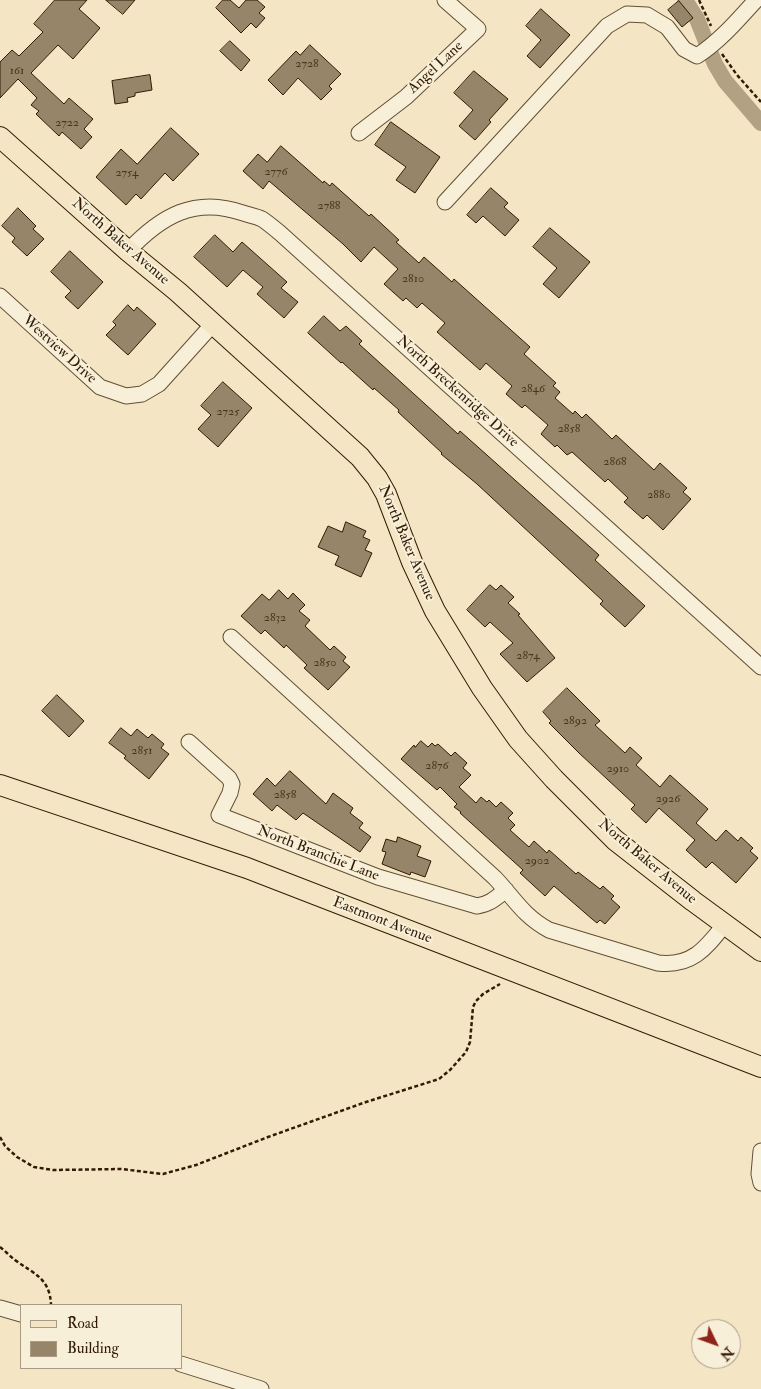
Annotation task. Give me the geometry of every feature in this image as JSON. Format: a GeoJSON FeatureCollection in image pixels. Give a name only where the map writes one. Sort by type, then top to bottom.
{"type":"FeatureCollection","features":[{"type":"Feature","properties":{"kind":"main road","name":"North Baker Avenue"},"geometry":{"type":"LineString","coordinates":[[1,141],[178,292],[360,457],[377,478],[386,494],[412,562],[435,611],[482,688],[518,738],[554,779],[615,840],[761,951]]}},
{"type":"Feature","properties":{"kind":"main road","name":"Eastmont Avenue"},"geometry":{"type":"LineString","coordinates":[[0,785],[248,868],[761,1067]]}},
{"type":"Feature","properties":{"kind":"street","name":"Angel Lane"},"geometry":{"type":"LineString","coordinates":[[359,133],[406,96],[478,29],[445,0]]}},
{"type":"Feature","properties":{"kind":"street"},"geometry":{"type":"LineString","coordinates":[[445,202],[607,26],[627,14],[647,15],[667,27],[684,49],[697,56],[732,27],[756,0]]}},
{"type":"Feature","properties":{"kind":"street","name":"North Breckenridge Drive"},"geometry":{"type":"LineString","coordinates":[[128,251],[144,234],[158,223],[185,211],[211,206],[236,210],[261,219],[288,239],[761,666]]}},
{"type":"Feature","properties":{"kind":"street","name":"Westview Drive"},"geometry":{"type":"LineString","coordinates":[[0,296],[94,383],[113,393],[126,396],[142,394],[159,384],[213,324]]}},
{"type":"Feature","properties":{"kind":"street"},"geometry":{"type":"LineString","coordinates":[[231,637],[495,878],[524,913],[535,922],[549,930],[658,963],[670,964],[697,955],[706,948],[725,924]]}},
{"type":"Feature","properties":{"kind":"street","name":"North Branchie Lane"},"geometry":{"type":"LineString","coordinates":[[189,742],[229,778],[232,784],[230,793],[219,815],[378,877],[477,906],[486,905],[506,890]]}},
{"type":"Feature","properties":{"kind":"street"},"geometry":{"type":"LineString","coordinates":[[761,1150],[759,1174],[761,1183]]}},
{"type":"Feature","properties":{"kind":"street"},"geometry":{"type":"LineString","coordinates":[[0,1308],[20,1314]]}},
{"type":"Feature","properties":{"kind":"street"},"geometry":{"type":"LineString","coordinates":[[182,1364],[261,1389]]}},
{"type":"Feature","properties":{"kind":"path"},"geometry":{"type":"LineString","coordinates":[[0,1137],[5,1146],[17,1157],[34,1167],[54,1170],[121,1169],[162,1174],[196,1165],[366,1102],[439,1079],[466,1052],[470,1042],[472,1007],[483,994],[498,986],[508,970]]}},
{"type":"Feature","properties":{"kind":"path"},"geometry":{"type":"LineString","coordinates":[[0,1247],[37,1274],[48,1287],[51,1304]]}},
{"type":"Feature","properties":{"kind":"building"},"geometry":{"type":"Polygon","coordinates":[[[55,0],[87,0],[79,9],[100,28],[73,59],[58,45],[31,73],[64,104],[69,98],[93,119],[84,129],[92,137],[81,149],[62,132],[59,136],[36,114],[39,111],[31,105],[37,98],[18,79],[0,98],[0,62],[12,50],[19,56],[43,32],[34,24],[55,0]]]}},
{"type":"Feature","properties":{"kind":"building"},"geometry":{"type":"Polygon","coordinates":[[[106,0],[135,0],[123,14],[106,0]]]}},
{"type":"Feature","properties":{"kind":"building"},"geometry":{"type":"Polygon","coordinates":[[[223,0],[230,0],[239,8],[246,0],[257,0],[265,7],[259,13],[265,18],[256,28],[251,23],[241,33],[216,8],[223,0]]]}},
{"type":"Feature","properties":{"kind":"building"},"geometry":{"type":"Polygon","coordinates":[[[679,1],[693,18],[682,27],[668,10],[679,1]]]}},
{"type":"Feature","properties":{"kind":"building"},"geometry":{"type":"Polygon","coordinates":[[[541,9],[570,35],[540,68],[527,56],[541,40],[526,26],[541,9]]]}},
{"type":"Feature","properties":{"kind":"building"},"geometry":{"type":"Polygon","coordinates":[[[230,41],[250,60],[241,71],[220,51],[230,41]]]}},
{"type":"Feature","properties":{"kind":"building"},"geometry":{"type":"Polygon","coordinates":[[[310,45],[341,74],[329,86],[332,89],[321,100],[298,78],[283,95],[268,80],[296,51],[300,55],[310,45]]]}},
{"type":"Feature","properties":{"kind":"building"},"geometry":{"type":"Polygon","coordinates":[[[474,71],[508,99],[489,120],[491,122],[475,140],[459,126],[473,110],[454,93],[474,71]]]}},
{"type":"Feature","properties":{"kind":"building"},"geometry":{"type":"Polygon","coordinates":[[[150,75],[152,90],[135,93],[135,96],[127,98],[128,102],[115,104],[112,81],[150,75]]]}},
{"type":"Feature","properties":{"kind":"building"},"geometry":{"type":"Polygon","coordinates":[[[391,122],[440,157],[415,193],[396,180],[406,167],[375,145],[391,122]]]}},
{"type":"Feature","properties":{"kind":"building"},"geometry":{"type":"Polygon","coordinates":[[[171,128],[199,154],[173,181],[165,173],[141,199],[136,194],[126,205],[96,177],[121,149],[137,164],[171,128]]]}},
{"type":"Feature","properties":{"kind":"building"},"geometry":{"type":"Polygon","coordinates":[[[281,146],[323,183],[324,181],[330,186],[332,183],[369,216],[371,214],[399,240],[396,242],[419,263],[424,257],[452,282],[454,279],[530,347],[524,354],[556,383],[553,386],[560,392],[555,398],[573,414],[575,411],[582,418],[586,414],[612,439],[616,435],[654,470],[660,463],[687,488],[683,492],[691,499],[663,530],[647,515],[643,519],[624,502],[628,498],[608,479],[605,482],[572,452],[567,455],[541,434],[548,425],[525,405],[522,408],[506,394],[512,386],[486,363],[480,370],[437,332],[445,323],[422,303],[417,308],[406,298],[403,301],[384,284],[398,269],[374,247],[361,262],[343,244],[269,181],[263,189],[243,171],[258,154],[267,162],[281,146]]]}},
{"type":"Feature","properties":{"kind":"building"},"geometry":{"type":"Polygon","coordinates":[[[491,188],[508,203],[504,207],[519,220],[505,236],[483,216],[476,223],[467,215],[491,188]]]}},
{"type":"Feature","properties":{"kind":"building"},"geometry":{"type":"Polygon","coordinates":[[[18,208],[36,226],[33,229],[44,239],[27,256],[12,242],[15,238],[2,226],[18,208]]]}},
{"type":"Feature","properties":{"kind":"building"},"geometry":{"type":"Polygon","coordinates":[[[550,228],[590,262],[559,298],[543,284],[557,268],[533,247],[550,228]]]}},
{"type":"Feature","properties":{"kind":"building"},"geometry":{"type":"Polygon","coordinates":[[[215,235],[233,252],[242,242],[287,282],[281,288],[298,302],[284,318],[257,294],[263,287],[243,270],[227,287],[194,257],[215,235]]]}},
{"type":"Feature","properties":{"kind":"building"},"geometry":{"type":"Polygon","coordinates":[[[70,251],[103,282],[78,309],[65,297],[71,291],[51,272],[70,251]]]}},
{"type":"Feature","properties":{"kind":"building"},"geometry":{"type":"Polygon","coordinates":[[[128,305],[134,311],[137,307],[156,324],[128,355],[106,335],[116,325],[113,322],[128,305]]]}},
{"type":"Feature","properties":{"kind":"building"},"geometry":{"type":"Polygon","coordinates":[[[324,316],[340,331],[346,326],[362,341],[359,344],[458,434],[460,431],[599,555],[595,560],[645,606],[625,627],[600,604],[603,601],[477,484],[441,454],[398,412],[399,410],[341,363],[308,333],[324,316]]]}},
{"type":"Feature","properties":{"kind":"building"},"geometry":{"type":"Polygon","coordinates":[[[223,382],[252,408],[218,447],[198,429],[211,415],[201,406],[223,382]]]}},
{"type":"Feature","properties":{"kind":"building"},"geometry":{"type":"Polygon","coordinates":[[[346,522],[366,531],[363,537],[370,540],[365,550],[372,553],[361,577],[335,565],[339,556],[318,547],[328,526],[342,532],[346,522]]]}},
{"type":"Feature","properties":{"kind":"building"},"geometry":{"type":"Polygon","coordinates":[[[490,585],[496,590],[501,585],[514,597],[508,603],[520,614],[518,615],[555,658],[527,682],[500,654],[513,643],[490,622],[485,627],[467,610],[490,585]]]}},
{"type":"Feature","properties":{"kind":"building"},"geometry":{"type":"Polygon","coordinates":[[[279,590],[288,599],[293,593],[305,605],[299,611],[310,620],[305,626],[330,650],[334,646],[346,657],[343,661],[350,667],[328,690],[304,668],[307,665],[286,645],[284,648],[265,630],[261,634],[241,616],[262,594],[269,600],[279,590]]]}},
{"type":"Feature","properties":{"kind":"building"},"geometry":{"type":"Polygon","coordinates":[[[567,688],[600,721],[595,725],[625,753],[630,747],[642,758],[636,765],[660,787],[670,775],[708,809],[696,823],[716,841],[726,830],[738,841],[741,837],[753,848],[750,851],[758,858],[736,883],[712,862],[706,868],[686,850],[695,840],[659,808],[646,823],[631,809],[635,805],[549,723],[551,721],[543,712],[567,688]]]}},
{"type":"Feature","properties":{"kind":"building"},"geometry":{"type":"Polygon","coordinates":[[[57,695],[84,721],[69,737],[42,711],[57,695]]]}},
{"type":"Feature","properties":{"kind":"building"},"geometry":{"type":"Polygon","coordinates":[[[121,728],[131,736],[137,729],[148,738],[152,734],[164,744],[161,748],[169,754],[149,779],[124,758],[126,756],[109,743],[121,728]]]}},
{"type":"Feature","properties":{"kind":"building"},"geometry":{"type":"Polygon","coordinates":[[[421,741],[428,747],[432,743],[435,746],[438,744],[451,756],[455,752],[467,763],[463,768],[471,775],[459,787],[476,803],[481,797],[487,802],[489,800],[496,807],[501,802],[513,813],[508,818],[515,825],[510,830],[529,847],[534,841],[547,853],[549,850],[576,874],[578,872],[600,889],[603,886],[614,896],[611,899],[620,907],[605,924],[600,920],[597,923],[554,886],[545,896],[520,873],[523,870],[454,807],[457,804],[440,787],[437,790],[401,759],[414,745],[415,747],[421,741]]]}},
{"type":"Feature","properties":{"kind":"building"},"geometry":{"type":"Polygon","coordinates":[[[290,771],[326,804],[333,793],[353,808],[350,813],[363,823],[359,828],[371,837],[360,852],[303,813],[296,820],[277,805],[272,811],[253,794],[267,778],[275,786],[290,771]]]}},
{"type":"Feature","properties":{"kind":"building"},"geometry":{"type":"Polygon","coordinates":[[[398,837],[421,846],[417,856],[431,861],[425,877],[411,872],[410,875],[382,864],[386,852],[382,851],[386,839],[396,842],[398,837]]]}},
{"type":"Feature","properties":{"kind":"waterway"},"geometry":{"type":"LineString","coordinates":[[685,0],[697,19],[715,64],[725,81],[761,123]]}}]}
